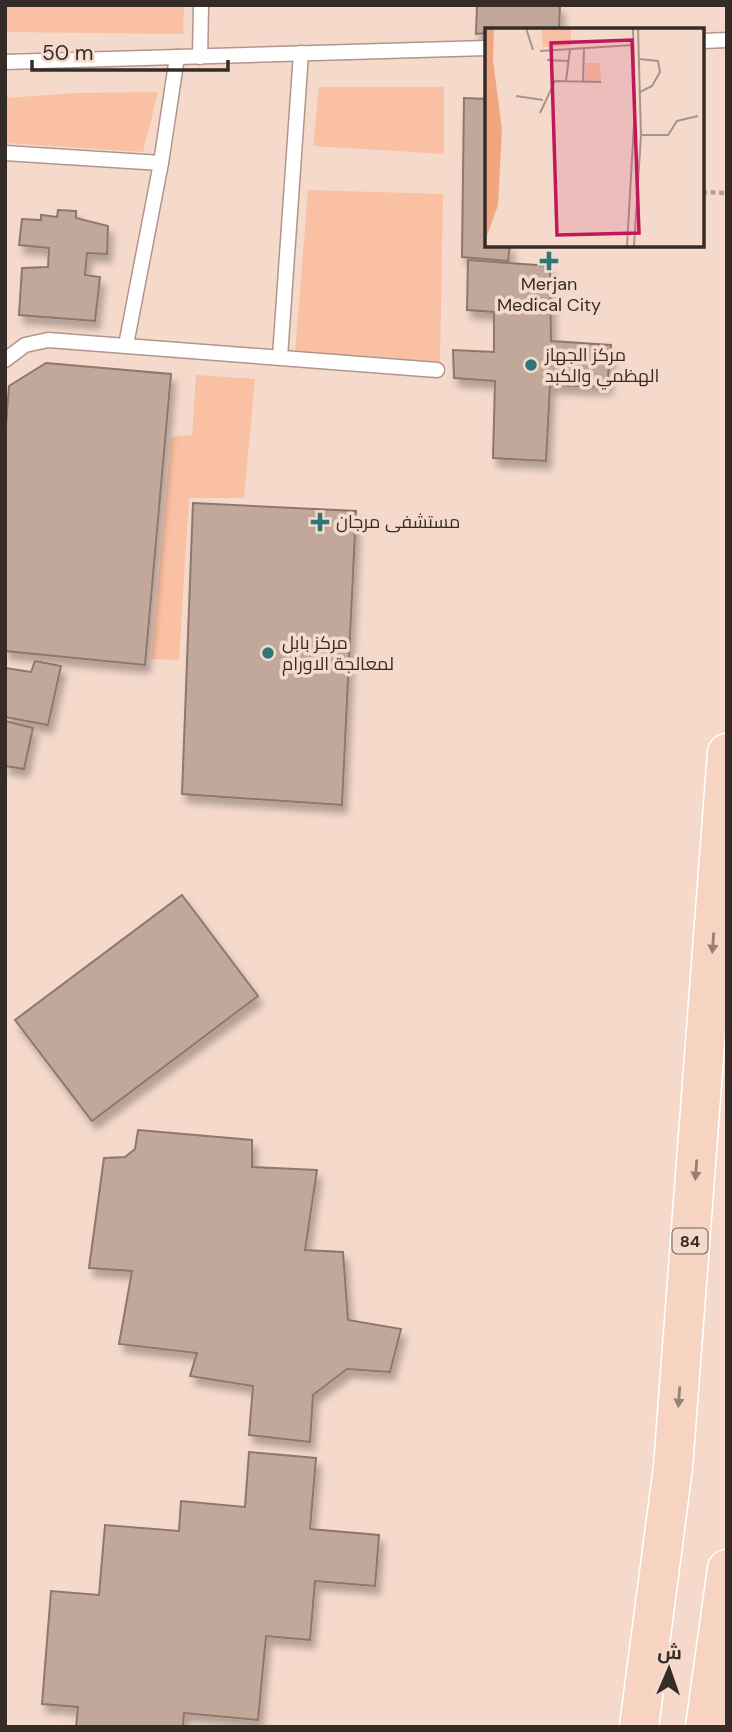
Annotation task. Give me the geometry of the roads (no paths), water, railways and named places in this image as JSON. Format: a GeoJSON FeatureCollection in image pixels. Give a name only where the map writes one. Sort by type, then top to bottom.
{"type":"FeatureCollection","features":[{"type":"Feature","properties":{"kind":"main road","name":"84"},"geometry":{"type":"LineString","coordinates":[[639,1727],[673,1467],[727,753]]}},
{"type":"Feature","properties":{"kind":"main road"},"geometry":{"type":"LineString","coordinates":[[705,1727],[727,1569]]}},
{"type":"Feature","properties":{"kind":"lane"},"geometry":{"type":"LineString","coordinates":[[201,5],[201,57]]}},
{"type":"Feature","properties":{"kind":"lane"},"geometry":{"type":"LineString","coordinates":[[704,41],[727,40]]}},
{"type":"Feature","properties":{"kind":"lane"},"geometry":{"type":"LineString","coordinates":[[5,62],[485,48]]}},
{"type":"Feature","properties":{"kind":"lane"},"geometry":{"type":"LineString","coordinates":[[280,357],[301,53]]}},
{"type":"Feature","properties":{"kind":"lane"},"geometry":{"type":"LineString","coordinates":[[126,345],[161,163],[177,57]]}},
{"type":"Feature","properties":{"kind":"lane"},"geometry":{"type":"LineString","coordinates":[[5,153],[161,163]]}},
{"type":"Feature","properties":{"kind":"lane"},"geometry":{"type":"LineString","coordinates":[[5,360],[25,345],[48,340],[437,370]]}},
{"type":"Feature","properties":{"kind":"place","name":"Merjan Medical City"},"geometry":{"type":"Point","coordinates":[549,261]}},
{"type":"Feature","properties":{"kind":"place","name":"مركز الجهاز الهظمي والكبد"},"geometry":{"type":"Point","coordinates":[531,365]}},
{"type":"Feature","properties":{"kind":"place","name":"مستشفى مرجان"},"geometry":{"type":"Point","coordinates":[320,522]}},
{"type":"Feature","properties":{"kind":"place","name":"مركز بابل لمعالجة الاورام"},"geometry":{"type":"Point","coordinates":[268,653]}}]}
